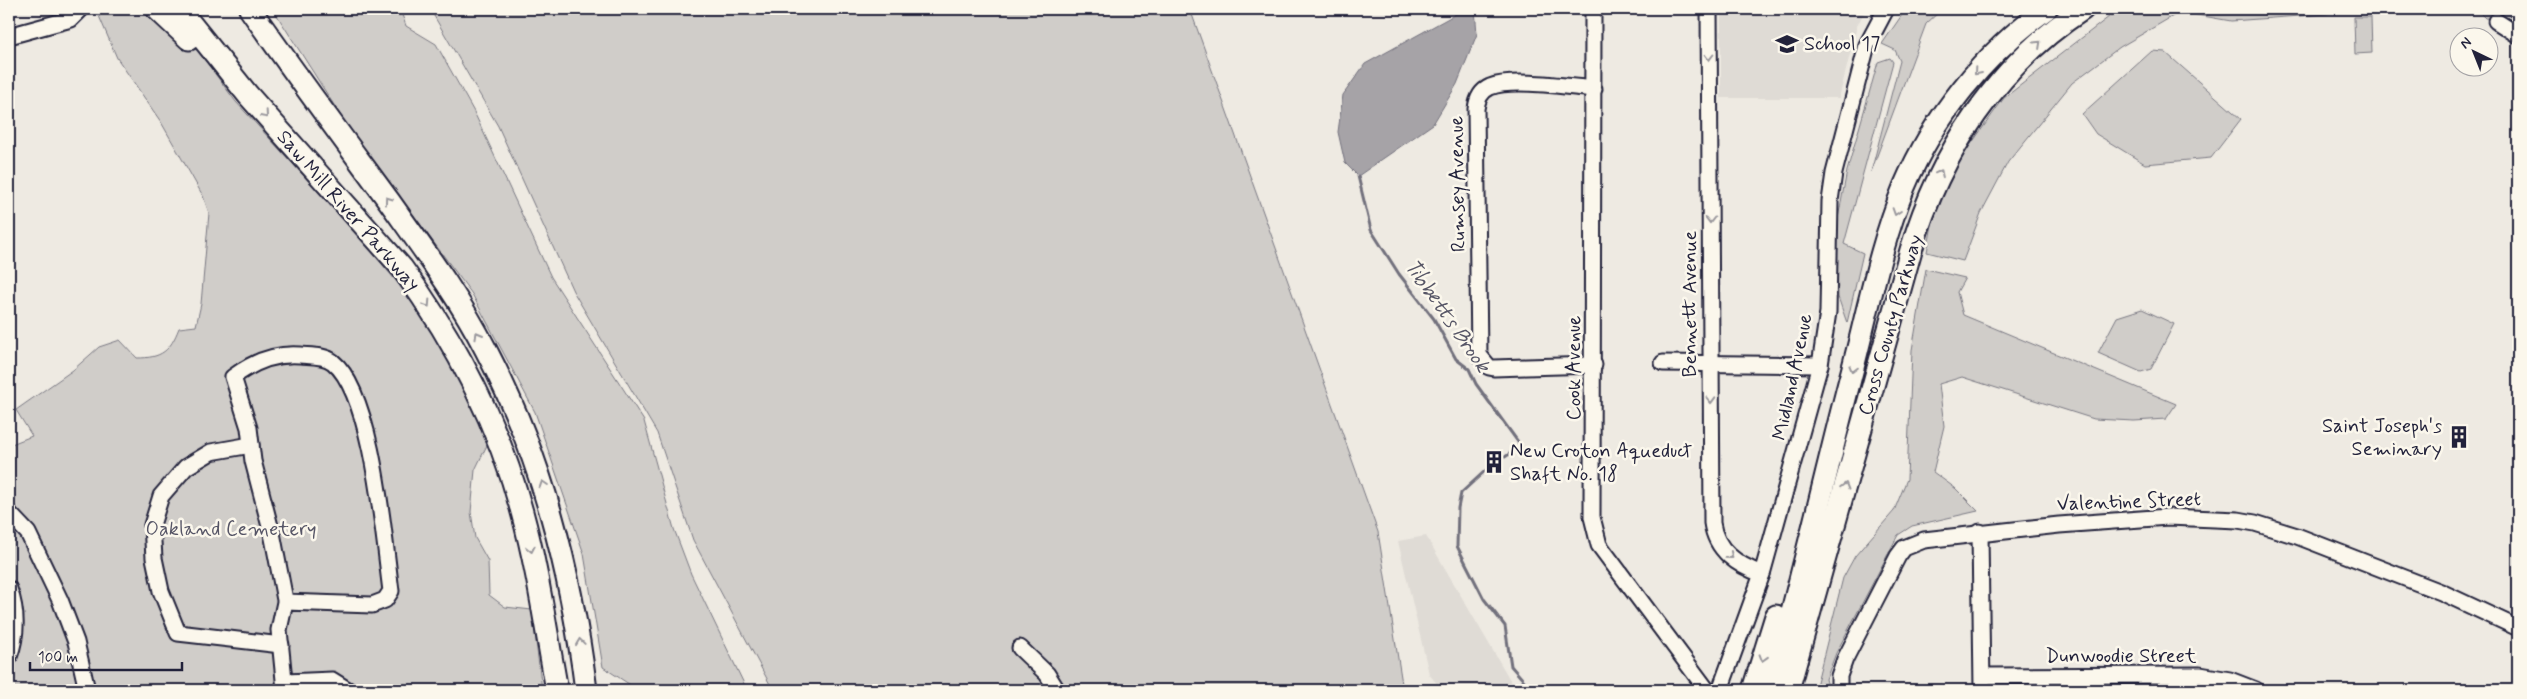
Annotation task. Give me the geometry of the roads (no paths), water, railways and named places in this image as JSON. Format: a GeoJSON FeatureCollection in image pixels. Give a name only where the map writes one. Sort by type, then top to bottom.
{"type":"FeatureCollection","features":[{"type":"Feature","properties":{"kind":"highway"},"geometry":{"type":"LineString","coordinates":[[157,9],[248,95]]}},
{"type":"Feature","properties":{"kind":"highway","name":"Saw Mill River Parkway"},"geometry":{"type":"LineString","coordinates":[[179,9],[248,95],[402,268],[428,305],[462,360],[493,427],[518,496],[530,545],[557,690]]}},
{"type":"Feature","properties":{"kind":"highway","name":"Saw Mill River Parkway"},"geometry":{"type":"LineString","coordinates":[[250,9],[449,286],[502,380],[530,447],[553,516],[573,603],[586,690]]}},
{"type":"Feature","properties":{"kind":"highway"},"geometry":{"type":"LineString","coordinates":[[2011,37],[2033,9]]}},
{"type":"Feature","properties":{"kind":"highway","name":"Cross County Parkway"},"geometry":{"type":"LineString","coordinates":[[1771,690],[1880,262],[1904,187],[1928,140],[1947,110],[1972,78],[2011,37],[2046,9]]}},
{"type":"Feature","properties":{"kind":"highway","name":"Cross County Parkway"},"geometry":{"type":"LineString","coordinates":[[1788,690],[1914,242],[1935,182],[1962,133],[1994,90],[2037,45],[2083,9]]}},
{"type":"Feature","properties":{"kind":"highway"},"geometry":{"type":"LineString","coordinates":[[1753,690],[1797,550],[1824,480]]}},
{"type":"Feature","properties":{"kind":"highway"},"geometry":{"type":"LineString","coordinates":[[1803,690],[1820,616],[1832,533]]}},
{"type":"Feature","properties":{"kind":"street"},"geometry":{"type":"LineString","coordinates":[[9,36],[71,19],[81,9]]}},
{"type":"Feature","properties":{"kind":"street","name":"Cook Avenue"},"geometry":{"type":"LineString","coordinates":[[1593,9],[1594,365],[1592,517],[1599,546],[1707,690]]}},
{"type":"Feature","properties":{"kind":"street","name":"Bennett Avenue"},"geometry":{"type":"LineString","coordinates":[[1709,9],[1710,363],[1713,530],[1718,543],[1727,555],[1762,574]]}},
{"type":"Feature","properties":{"kind":"street","name":"Midland Avenue"},"geometry":{"type":"LineString","coordinates":[[1720,690],[1762,574],[1820,365],[1828,312],[1830,202],[1834,172],[1867,45],[1886,9]]}},
{"type":"Feature","properties":{"kind":"street"},"geometry":{"type":"LineString","coordinates":[[2496,21],[2518,34]]}},
{"type":"Feature","properties":{"kind":"street","name":"Rumsey Avenue"},"geometry":{"type":"LineString","coordinates":[[1594,89],[1508,84],[1490,87],[1482,92],[1477,101],[1479,355],[1489,367],[1594,365]]}},
{"type":"Feature","properties":{"kind":"street"},"geometry":{"type":"LineString","coordinates":[[285,602],[372,605],[385,600],[391,592],[370,448],[362,416],[348,381],[333,361],[319,356],[294,355],[268,358],[251,364],[233,377],[249,428],[285,602],[279,630],[286,686],[332,680],[348,690]]}},
{"type":"Feature","properties":{"kind":"street"},"geometry":{"type":"LineString","coordinates":[[1664,363],[1820,365]]}},
{"type":"Feature","properties":{"kind":"street"},"geometry":{"type":"LineString","coordinates":[[251,445],[211,452],[186,467],[167,489],[161,496],[152,525],[154,558],[161,591],[178,633],[281,646]]}},
{"type":"Feature","properties":{"kind":"street"},"geometry":{"type":"LineString","coordinates":[[9,513],[28,533],[60,600],[76,642],[87,690]]}},
{"type":"Feature","properties":{"kind":"street","name":"Valentine Street"},"geometry":{"type":"LineString","coordinates":[[1839,690],[1839,676],[1846,658],[1904,548],[1924,540],[1980,532],[2168,517],[2255,523],[2297,536],[2432,589],[2518,628]]}},
{"type":"Feature","properties":{"kind":"street"},"geometry":{"type":"LineString","coordinates":[[1980,532],[1983,683]]}},
{"type":"Feature","properties":{"kind":"street"},"geometry":{"type":"LineString","coordinates":[[9,589],[14,601],[15,640],[9,657]]}},
{"type":"Feature","properties":{"kind":"street"},"geometry":{"type":"LineString","coordinates":[[1020,648],[1047,674],[1057,690]]}},
{"type":"Feature","properties":{"kind":"street","name":"Dunwoodie Street"},"geometry":{"type":"LineString","coordinates":[[1983,683],[2173,683],[2200,675],[2230,680],[2256,690]]}},
{"type":"Feature","properties":{"kind":"waterway","name":"Tibbetts Brook"},"geometry":{"type":"LineString","coordinates":[[1358,176],[1371,230],[1399,274],[1434,319],[1456,359],[1469,369],[1476,384],[1521,446],[1505,457]]}},
{"type":"Feature","properties":{"kind":"waterway","name":"Tibbetts Brook"},"geometry":{"type":"LineString","coordinates":[[1486,470],[1461,493],[1458,508],[1457,546],[1484,599],[1505,626],[1511,666],[1532,690]]}},
{"type":"Feature","properties":{"kind":"waterway"},"geometry":{"type":"LineString","coordinates":[[1554,690],[1563,690]]}},
{"type":"Feature","properties":{"kind":"place","name":"School 17"},"geometry":{"type":"Point","coordinates":[1787,44]}},
{"type":"Feature","properties":{"kind":"place","name":"Saint Joseph's Seminary"},"geometry":{"type":"Point","coordinates":[2459,437]}},
{"type":"Feature","properties":{"kind":"place","name":"New Croton Aqueduct Shaft No. 18"},"geometry":{"type":"Point","coordinates":[1494,462]}},
{"type":"Feature","properties":{"kind":"park label","name":"Oakland Cemetery"},"geometry":{"type":"Point","coordinates":[231,529]}}]}
